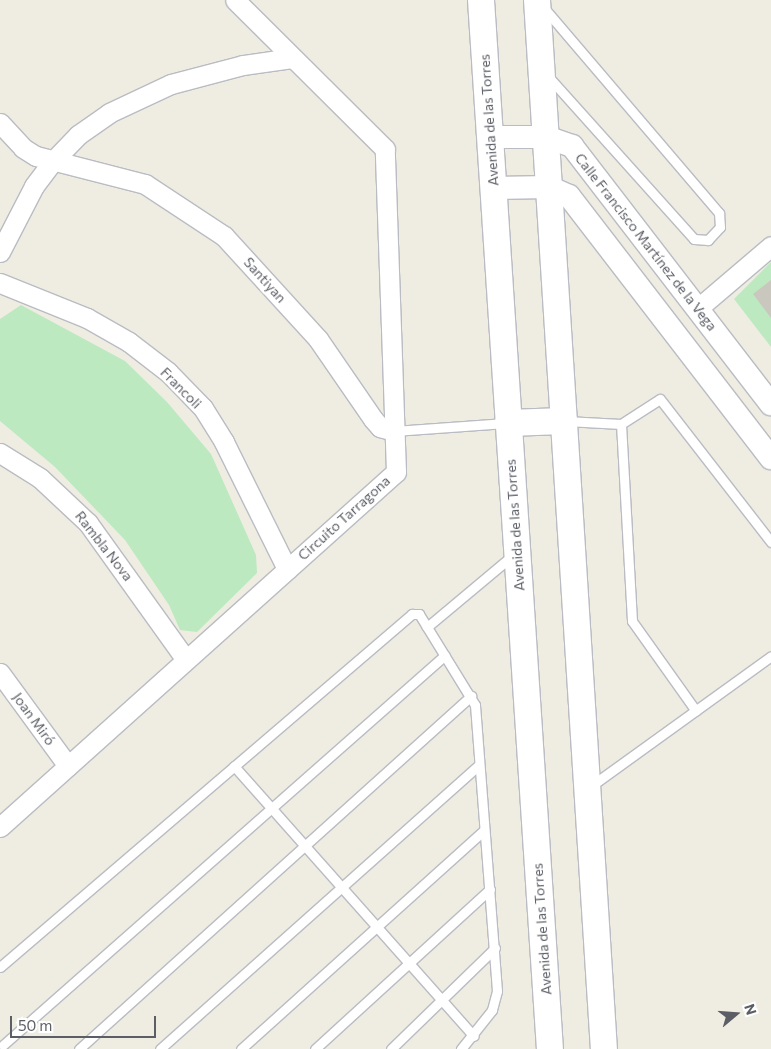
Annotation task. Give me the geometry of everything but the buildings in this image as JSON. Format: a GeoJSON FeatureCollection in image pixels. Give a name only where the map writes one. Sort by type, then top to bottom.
{"type":"FeatureCollection","features":[{"type":"Feature","properties":{"kind":"main road","name":"Avenida de las Torres"},"geometry":{"type":"LineString","coordinates":[[481,0],[550,1049]]}},
{"type":"Feature","properties":{"kind":"main road"},"geometry":{"type":"LineString","coordinates":[[537,0],[604,1049]]}},
{"type":"Feature","properties":{"kind":"main road"},"geometry":{"type":"LineString","coordinates":[[508,423],[564,421]]}},
{"type":"Feature","properties":{"kind":"street","name":"Circuito Tarragona"},"geometry":{"type":"LineString","coordinates":[[0,827],[396,472],[385,149],[235,0]]}},
{"type":"Feature","properties":{"kind":"street"},"geometry":{"type":"LineString","coordinates":[[0,252],[34,186],[54,160],[78,135],[139,95],[243,65],[292,58]]}},
{"type":"Feature","properties":{"kind":"street","name":"Santiyan"},"geometry":{"type":"LineString","coordinates":[[0,123],[23,148],[54,160],[146,184],[224,236],[318,339],[372,419],[380,427],[394,431]]}},
{"type":"Feature","properties":{"kind":"street","name":"Calle Francisco Martínez de la Vega"},"geometry":{"type":"LineString","coordinates":[[490,137],[546,137],[572,146],[771,404]]}},
{"type":"Feature","properties":{"kind":"street"},"geometry":{"type":"LineString","coordinates":[[494,188],[549,186],[569,196],[771,458]]}},
{"type":"Feature","properties":{"kind":"street"},"geometry":{"type":"LineString","coordinates":[[672,329],[771,246]]}},
{"type":"Feature","properties":{"kind":"street","name":"Francoli"},"geometry":{"type":"LineString","coordinates":[[0,283],[87,318],[129,342],[168,372],[203,408],[224,442],[287,569]]}},
{"type":"Feature","properties":{"kind":"street","name":"Rambla Nova"},"geometry":{"type":"LineString","coordinates":[[0,453],[40,478],[88,523],[186,660]]}},
{"type":"Feature","properties":{"kind":"street","name":"Joan Miró"},"geometry":{"type":"LineString","coordinates":[[0,672],[68,766]]}},
{"type":"Feature","properties":{"kind":"lane"},"geometry":{"type":"LineString","coordinates":[[537,0],[719,213],[720,227],[708,240],[694,239],[541,68]]}},
{"type":"Feature","properties":{"kind":"lane"},"geometry":{"type":"LineString","coordinates":[[564,421],[621,424],[660,399],[771,542]]}},
{"type":"Feature","properties":{"kind":"lane"},"geometry":{"type":"LineString","coordinates":[[394,431],[508,423]]}},
{"type":"Feature","properties":{"kind":"lane"},"geometry":{"type":"LineString","coordinates":[[621,424],[632,621],[696,711]]}},
{"type":"Feature","properties":{"kind":"lane"},"geometry":{"type":"LineString","coordinates":[[428,627],[517,552]]}},
{"type":"Feature","properties":{"kind":"lane"},"geometry":{"type":"LineString","coordinates":[[0,966],[412,614],[419,614],[472,696],[495,948],[494,1000],[474,1036],[461,1049]]}},
{"type":"Feature","properties":{"kind":"lane"},"geometry":{"type":"LineString","coordinates":[[3,1045],[270,806],[445,655]]}},
{"type":"Feature","properties":{"kind":"lane"},"geometry":{"type":"LineString","coordinates":[[587,789],[771,656]]}},
{"type":"Feature","properties":{"kind":"lane"},"geometry":{"type":"LineString","coordinates":[[79,1049],[472,696]]}},
{"type":"Feature","properties":{"kind":"lane"},"geometry":{"type":"LineString","coordinates":[[234,766],[474,1036]]}},
{"type":"Feature","properties":{"kind":"lane"},"geometry":{"type":"LineString","coordinates":[[160,1049],[478,766]]}},
{"type":"Feature","properties":{"kind":"lane"},"geometry":{"type":"LineString","coordinates":[[241,1049],[483,831]]}},
{"type":"Feature","properties":{"kind":"lane"},"geometry":{"type":"LineString","coordinates":[[315,1049],[490,889]]}},
{"type":"Feature","properties":{"kind":"lane"},"geometry":{"type":"LineString","coordinates":[[391,1049],[495,948]]}},
{"type":"Feature","properties":{"kind":"green space"},"geometry":{"type":"Polygon","coordinates":[[[771,262],[771,347],[734,299],[771,262]]]}},
{"type":"Feature","properties":{"kind":"green space"},"geometry":{"type":"Polygon","coordinates":[[[21,305],[125,361],[167,402],[211,454],[256,555],[257,573],[197,632],[180,630],[169,605],[125,540],[55,467],[0,421],[0,319],[21,305]]]}}]}
